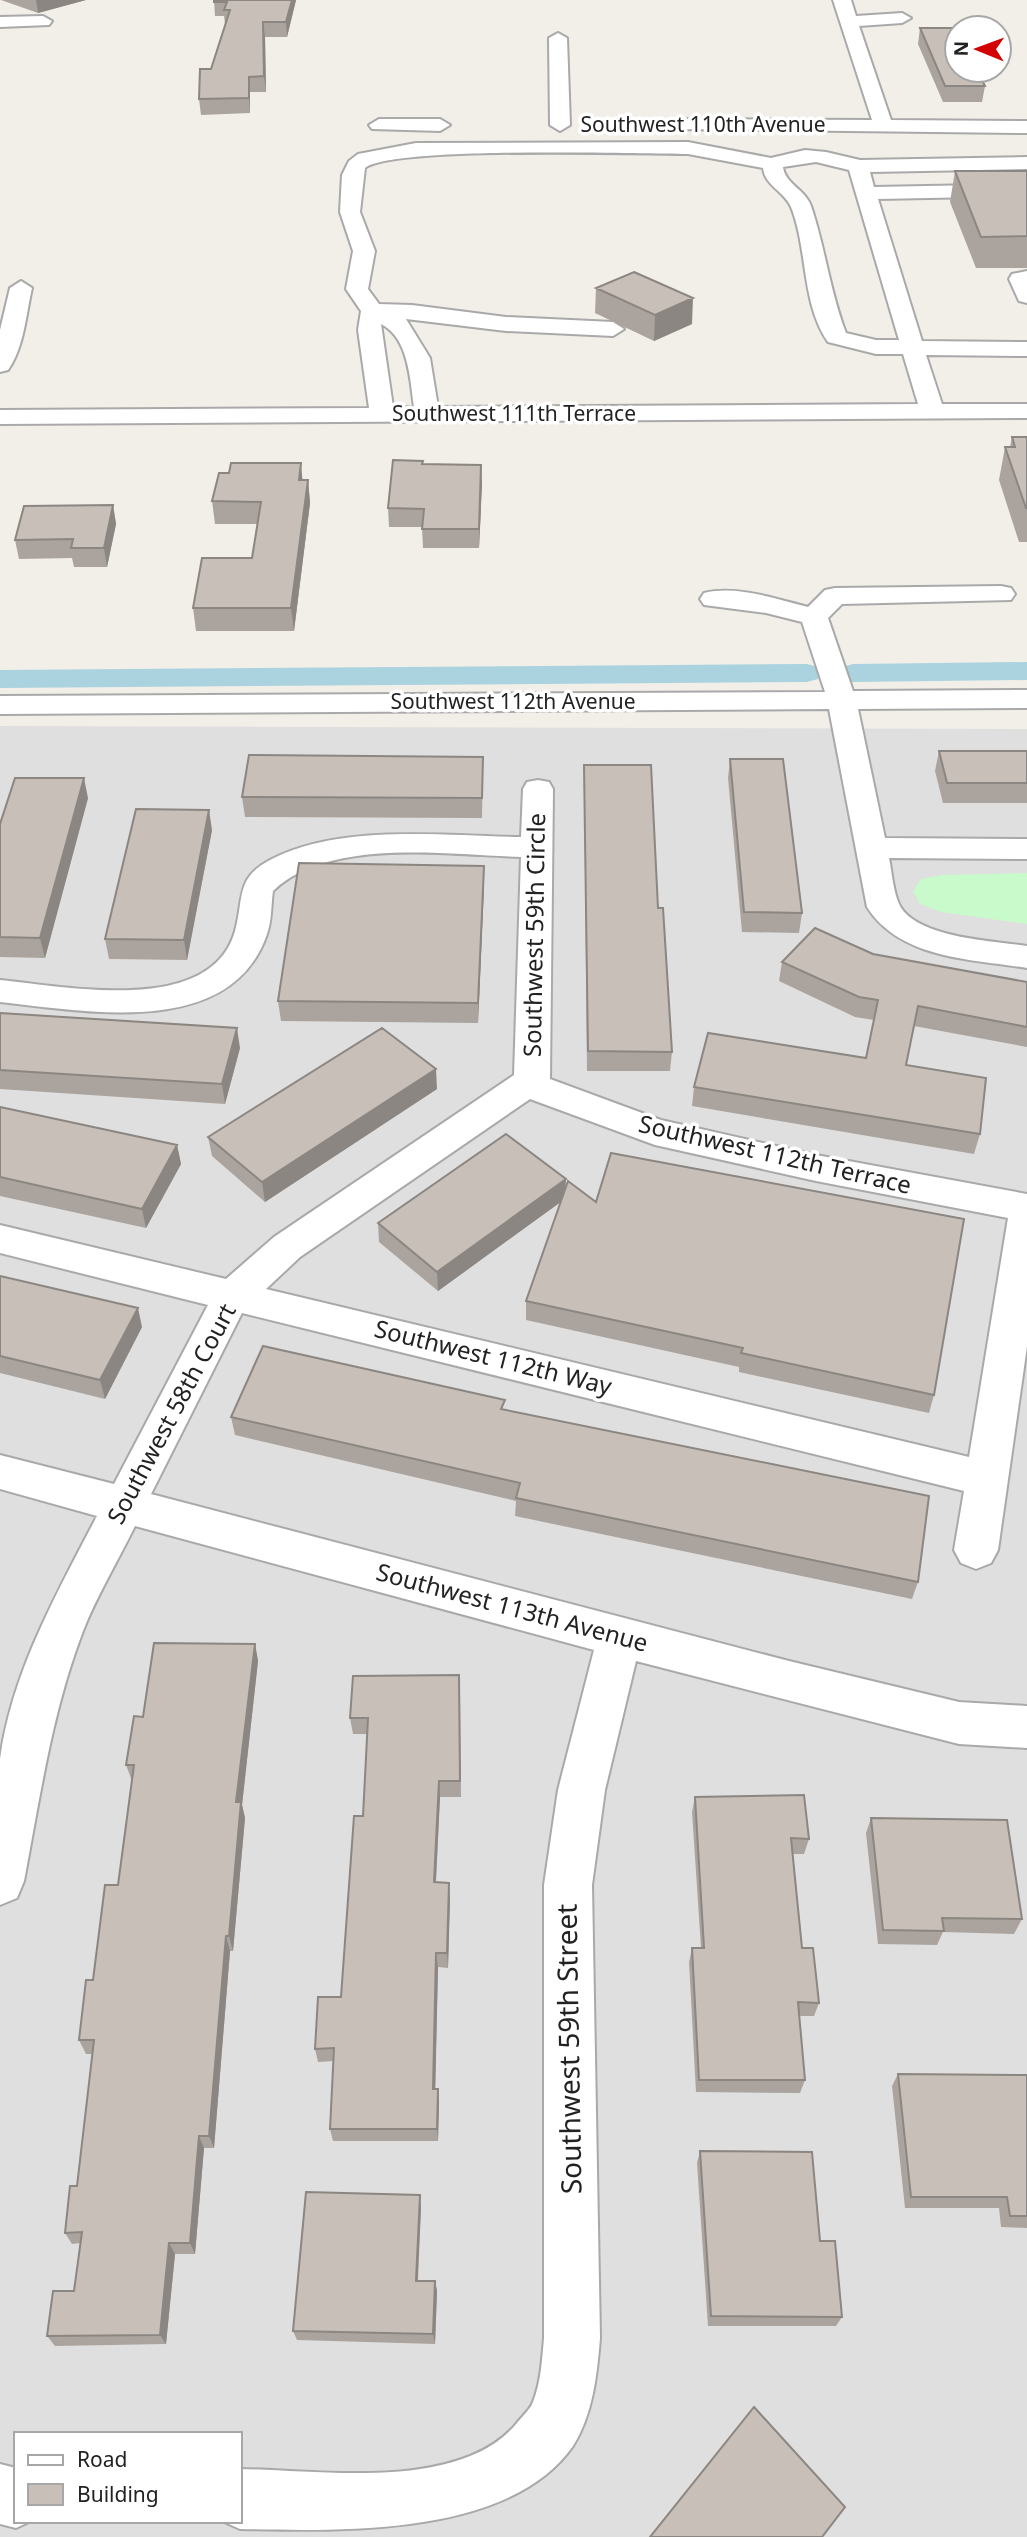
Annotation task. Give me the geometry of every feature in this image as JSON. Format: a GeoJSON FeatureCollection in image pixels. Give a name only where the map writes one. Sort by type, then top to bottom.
{"type":"FeatureCollection","features":[{"type":"Feature","properties":{"kind":"street"},"geometry":{"type":"LineString","coordinates":[[842,0],[883,126]]}},
{"type":"Feature","properties":{"kind":"street"},"geometry":{"type":"LineString","coordinates":[[849,22],[902,18]]}},
{"type":"Feature","properties":{"kind":"street"},"geometry":{"type":"LineString","coordinates":[[0,22],[43,21]]}},
{"type":"Feature","properties":{"kind":"street"},"geometry":{"type":"LineString","coordinates":[[558,38],[560,125]]}},
{"type":"Feature","properties":{"kind":"street"},"geometry":{"type":"LineString","coordinates":[[385,124],[454,125]]}},
{"type":"Feature","properties":{"kind":"street","name":"Southwest 110th Avenue"},"geometry":{"type":"LineString","coordinates":[[654,125],[1027,127]]}},
{"type":"Feature","properties":{"kind":"street"},"geometry":{"type":"LineString","coordinates":[[427,415],[418,358],[399,324],[372,311],[357,289],[363,250],[350,212],[352,175],[356,165],[365,158],[416,149],[680,148],[723,153],[773,164],[811,155],[858,166],[1027,163]]}},
{"type":"Feature","properties":{"kind":"street"},"geometry":{"type":"LineString","coordinates":[[773,164],[774,176],[800,203],[826,311],[836,337],[876,347],[1027,349]]}},
{"type":"Feature","properties":{"kind":"street"},"geometry":{"type":"LineString","coordinates":[[858,166],[932,411]]}},
{"type":"Feature","properties":{"kind":"street"},"geometry":{"type":"LineString","coordinates":[[866,193],[1027,190]]}},
{"type":"Feature","properties":{"kind":"street"},"geometry":{"type":"LineString","coordinates":[[1027,278],[1020,279],[1027,296]]}},
{"type":"Feature","properties":{"kind":"street"},"geometry":{"type":"LineString","coordinates":[[0,365],[21,288]]}},
{"type":"Feature","properties":{"kind":"street"},"geometry":{"type":"LineString","coordinates":[[372,311],[412,312],[506,324],[613,329]]}},
{"type":"Feature","properties":{"kind":"street"},"geometry":{"type":"LineString","coordinates":[[372,311],[369,330],[382,415]]}},
{"type":"Feature","properties":{"kind":"street"},"geometry":{"type":"LineString","coordinates":[[418,358],[442,340],[506,324]]}},
{"type":"Feature","properties":{"kind":"street","name":"Southwest 111th Terrace"},"geometry":{"type":"LineString","coordinates":[[0,417],[1027,411]]}},
{"type":"Feature","properties":{"kind":"street"},"geometry":{"type":"LineString","coordinates":[[814,617],[835,596],[1001,594]]}},
{"type":"Feature","properties":{"kind":"street"},"geometry":{"type":"LineString","coordinates":[[714,599],[767,605],[814,617]]}},
{"type":"Feature","properties":{"kind":"street"},"geometry":{"type":"LineString","coordinates":[[814,617],[842,700],[883,907],[890,920],[906,932],[930,940],[1027,957]]}},
{"type":"Feature","properties":{"kind":"street","name":"Southwest 112th Avenue"},"geometry":{"type":"LineString","coordinates":[[0,705],[1027,699]]}},
{"type":"Feature","properties":{"kind":"street","name":"Southwest 59th Circle"},"geometry":{"type":"LineString","coordinates":[[530,1082],[538,789]]}},
{"type":"Feature","properties":{"kind":"street"},"geometry":{"type":"LineString","coordinates":[[0,991],[142,1003],[186,995],[229,972],[250,936],[257,888],[280,867],[318,852],[363,846],[537,847]]}},
{"type":"Feature","properties":{"kind":"street"},"geometry":{"type":"LineString","coordinates":[[871,848],[1027,849]]}},
{"type":"Feature","properties":{"kind":"street","name":"Southwest 112th Terrace"},"geometry":{"type":"LineString","coordinates":[[530,1082],[655,1132],[816,1168],[1027,1208]]}},
{"type":"Feature","properties":{"kind":"street","name":"Southwest 58th Court"},"geometry":{"type":"LineString","coordinates":[[0,1881],[29,1727],[44,1672],[63,1625],[231,1297],[287,1247],[530,1082]]}},
{"type":"Feature","properties":{"kind":"street"},"geometry":{"type":"LineString","coordinates":[[976,1550],[1027,1215]]}},
{"type":"Feature","properties":{"kind":"street","name":"Southwest 112th Way"},"geometry":{"type":"LineString","coordinates":[[0,1239],[986,1479]]}},
{"type":"Feature","properties":{"kind":"street","name":"Southwest 113th Avenue"},"geometry":{"type":"LineString","coordinates":[[0,1472],[959,1724],[1027,1727]]}},
{"type":"Feature","properties":{"kind":"street","name":"Southwest 59th Street"},"geometry":{"type":"LineString","coordinates":[[242,2499],[413,2500],[460,2493],[494,2480],[526,2455],[551,2427],[566,2387],[572,2338],[568,1885],[573,1832],[582,1786],[620,1636]]}},
{"type":"Feature","properties":{"kind":"shaded area"},"geometry":{"type":"Polygon","coordinates":[[[0,726],[1027,729],[1027,2537],[0,2537],[0,726]]]}},
{"type":"Feature","properties":{"kind":"green space"},"geometry":{"type":"Polygon","coordinates":[[[1027,873],[1027,924],[941,912],[920,904],[913,891],[921,879],[942,875],[1027,873]]]}},
{"type":"Feature","properties":{"kind":"building"},"geometry":{"type":"Polygon","coordinates":[[[214,0],[292,0],[286,22],[263,22],[264,76],[249,77],[249,98],[199,99],[200,69],[211,69],[230,10],[224,10],[227,2],[214,0]]]}},
{"type":"Feature","properties":{"kind":"building"},"geometry":{"type":"Polygon","coordinates":[[[920,28],[943,28],[943,81],[920,28]]]}},
{"type":"Feature","properties":{"kind":"building"},"geometry":{"type":"Polygon","coordinates":[[[944,84],[985,86],[945,86],[944,84]]]}},
{"type":"Feature","properties":{"kind":"building"},"geometry":{"type":"Polygon","coordinates":[[[955,171],[1027,171],[1027,236],[981,237],[955,171]]]}},
{"type":"Feature","properties":{"kind":"building"},"geometry":{"type":"Polygon","coordinates":[[[634,272],[693,298],[655,315],[596,288],[634,272]]]}},
{"type":"Feature","properties":{"kind":"building"},"geometry":{"type":"Polygon","coordinates":[[[1012,437],[1027,437],[1027,508],[1005,447],[1015,447],[1012,437]]]}},
{"type":"Feature","properties":{"kind":"building"},"geometry":{"type":"Polygon","coordinates":[[[393,460],[423,461],[422,464],[481,465],[479,529],[422,529],[424,509],[388,508],[393,460]]]}},
{"type":"Feature","properties":{"kind":"building"},"geometry":{"type":"Polygon","coordinates":[[[231,463],[301,463],[299,480],[308,480],[291,608],[193,608],[202,558],[252,558],[261,502],[212,501],[219,473],[229,473],[231,463]]]}},
{"type":"Feature","properties":{"kind":"building"},"geometry":{"type":"Polygon","coordinates":[[[113,505],[104,548],[71,548],[73,539],[15,540],[24,506],[113,505]]]}},
{"type":"Feature","properties":{"kind":"building"},"geometry":{"type":"Polygon","coordinates":[[[939,751],[1027,751],[1027,783],[947,783],[939,751]]]}},
{"type":"Feature","properties":{"kind":"building"},"geometry":{"type":"Polygon","coordinates":[[[249,755],[483,757],[482,798],[242,797],[249,755]]]}},
{"type":"Feature","properties":{"kind":"building"},"geometry":{"type":"Polygon","coordinates":[[[730,759],[783,759],[802,913],[744,912],[730,759]]]}},
{"type":"Feature","properties":{"kind":"building"},"geometry":{"type":"Polygon","coordinates":[[[584,765],[651,765],[658,908],[663,908],[672,1052],[588,1051],[584,765]]]}},
{"type":"Feature","properties":{"kind":"building"},"geometry":{"type":"Polygon","coordinates":[[[15,778],[84,778],[40,938],[0,937],[0,824],[15,778]]]}},
{"type":"Feature","properties":{"kind":"building"},"geometry":{"type":"Polygon","coordinates":[[[136,809],[209,810],[184,940],[105,939],[136,809]]]}},
{"type":"Feature","properties":{"kind":"building"},"geometry":{"type":"Polygon","coordinates":[[[299,863],[484,866],[478,1003],[278,1001],[299,863]]]}},
{"type":"Feature","properties":{"kind":"building"},"geometry":{"type":"Polygon","coordinates":[[[815,928],[873,954],[1027,982],[1027,1027],[918,1006],[906,1065],[986,1078],[980,1134],[694,1087],[708,1033],[866,1058],[878,1000],[859,997],[782,962],[815,928]]]}},
{"type":"Feature","properties":{"kind":"building"},"geometry":{"type":"Polygon","coordinates":[[[0,1013],[237,1028],[222,1084],[0,1070],[0,1013]]]}},
{"type":"Feature","properties":{"kind":"building"},"geometry":{"type":"Polygon","coordinates":[[[382,1028],[436,1069],[262,1182],[208,1137],[382,1028]]]}},
{"type":"Feature","properties":{"kind":"building"},"geometry":{"type":"Polygon","coordinates":[[[0,1107],[177,1145],[142,1209],[0,1177],[0,1107]]]}},
{"type":"Feature","properties":{"kind":"building"},"geometry":{"type":"Polygon","coordinates":[[[506,1134],[566,1179],[437,1272],[378,1223],[506,1134]]]}},
{"type":"Feature","properties":{"kind":"building"},"geometry":{"type":"Polygon","coordinates":[[[611,1153],[964,1219],[934,1395],[741,1353],[743,1348],[526,1301],[568,1181],[596,1202],[611,1153]]]}},
{"type":"Feature","properties":{"kind":"building"},"geometry":{"type":"Polygon","coordinates":[[[0,1276],[138,1308],[100,1380],[0,1356],[0,1276]]]}},
{"type":"Feature","properties":{"kind":"building"},"geometry":{"type":"Polygon","coordinates":[[[263,1346],[505,1400],[501,1409],[929,1496],[918,1582],[516,1498],[520,1483],[231,1417],[263,1346]]]}},
{"type":"Feature","properties":{"kind":"building"},"geometry":{"type":"Polygon","coordinates":[[[154,1643],[255,1644],[236,1802],[241,1802],[229,1936],[226,1936],[209,2136],[199,2136],[190,2243],[169,2243],[160,2335],[47,2336],[53,2291],[74,2291],[82,2232],[65,2233],[70,2186],[77,2186],[94,2040],[79,2040],[86,1980],[93,1980],[105,1885],[118,1885],[134,1765],[126,1765],[134,1716],[143,1717],[154,1643]]]}},
{"type":"Feature","properties":{"kind":"building"},"geometry":{"type":"Polygon","coordinates":[[[459,1675],[460,1781],[439,1781],[434,1882],[449,1883],[447,1953],[436,1953],[433,2089],[438,2089],[437,2129],[330,2129],[334,2048],[315,2049],[318,1997],[341,1997],[354,1816],[363,1816],[368,1718],[350,1718],[353,1676],[459,1675]]]}},
{"type":"Feature","properties":{"kind":"building"},"geometry":{"type":"Polygon","coordinates":[[[804,1795],[809,1839],[791,1838],[802,1948],[813,1948],[819,2003],[798,2002],[805,2080],[699,2080],[692,1948],[704,1948],[695,1797],[804,1795]]]}},
{"type":"Feature","properties":{"kind":"building"},"geometry":{"type":"Polygon","coordinates":[[[871,1818],[1007,1820],[1022,1919],[942,1918],[944,1931],[883,1930],[871,1818]]]}},
{"type":"Feature","properties":{"kind":"building"},"geometry":{"type":"Polygon","coordinates":[[[898,2074],[1027,2075],[1027,2216],[1010,2216],[1007,2197],[911,2197],[898,2074]]]}},
{"type":"Feature","properties":{"kind":"building"},"geometry":{"type":"Polygon","coordinates":[[[700,2151],[812,2152],[820,2241],[835,2241],[842,2317],[711,2316],[700,2151]]]}},
{"type":"Feature","properties":{"kind":"building"},"geometry":{"type":"Polygon","coordinates":[[[306,2192],[420,2195],[416,2281],[435,2281],[433,2334],[293,2331],[306,2192]]]}},
{"type":"Feature","properties":{"kind":"building"},"geometry":{"type":"Polygon","coordinates":[[[754,2407],[845,2507],[822,2537],[650,2537],[754,2407]]]}},
{"type":"Feature","properties":{"kind":"waterway"},"geometry":{"type":"LineString","coordinates":[[853,673],[1027,671]]}},
{"type":"Feature","properties":{"kind":"waterway"},"geometry":{"type":"LineString","coordinates":[[0,679],[807,673]]}}]}
